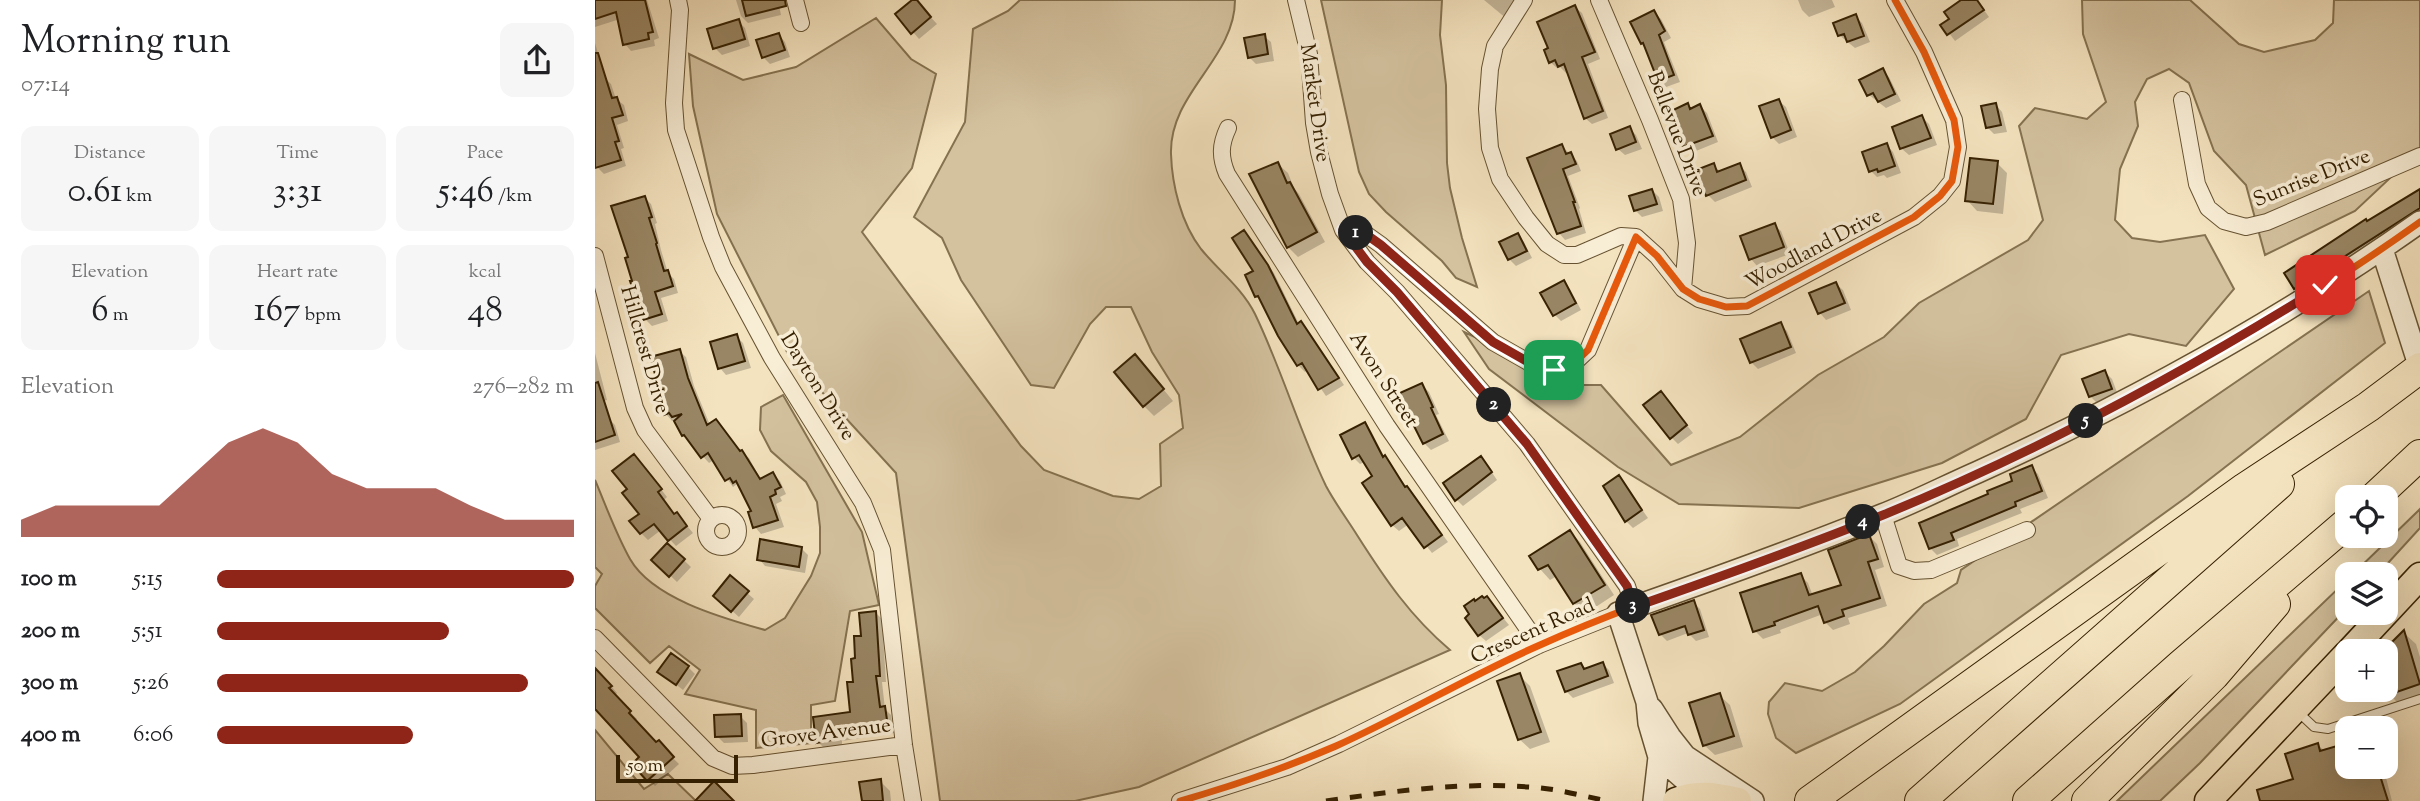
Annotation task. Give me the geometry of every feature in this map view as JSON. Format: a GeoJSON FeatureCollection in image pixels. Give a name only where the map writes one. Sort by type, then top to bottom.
{"type":"FeatureCollection","features":[{"type":"Feature","properties":{"kind":"highway"},"geometry":{"type":"LineString","coordinates":[[1813,800],[2245,488],[2368,407],[2414,373]]}},
{"type":"Feature","properties":{"kind":"highway"},"geometry":{"type":"LineString","coordinates":[[1926,794],[2368,407]]}},
{"type":"Feature","properties":{"kind":"highway"},"geometry":{"type":"LineString","coordinates":[[2388,485],[2420,455]]}},
{"type":"Feature","properties":{"kind":"highway"},"geometry":{"type":"LineString","coordinates":[[2028,801],[2335,533]]}},
{"type":"Feature","properties":{"kind":"highway"},"geometry":{"type":"LineString","coordinates":[[2087,801],[2214,675],[2335,535]]}},
{"type":"Feature","properties":{"kind":"main road"},"geometry":{"type":"LineString","coordinates":[[2361,639],[2420,576]]}},
{"type":"Feature","properties":{"kind":"main road"},"geometry":{"type":"LineString","coordinates":[[2208,801],[2335,667]]}},
{"type":"Feature","properties":{"kind":"main road"},"geometry":{"type":"LineString","coordinates":[[1676,801],[1708,794],[1738,801]]}},
{"type":"Feature","properties":{"kind":"street","name":"Dayton Drive"},"geometry":{"type":"LineString","coordinates":[[678,0],[680,10],[674,103],[676,130],[723,268],[772,358],[863,503],[882,550],[913,801]]}},
{"type":"Feature","properties":{"kind":"street"},"geometry":{"type":"LineString","coordinates":[[795,0],[801,23]]}},
{"type":"Feature","properties":{"kind":"street","name":"Market Drive"},"geometry":{"type":"LineString","coordinates":[[1296,0],[1309,54],[1319,152],[1343,230],[1367,262],[1397,292],[1527,444],[1627,586],[1626,610],[1647,702]]}},
{"type":"Feature","properties":{"kind":"street"},"geometry":{"type":"LineString","coordinates":[[1343,230],[1367,235],[1493,342],[1544,371],[1572,365],[1588,350],[1636,237],[1621,236],[1577,256],[1564,255],[1540,236],[1500,179],[1490,148],[1487,109],[1490,69],[1495,46],[1524,0]]}},
{"type":"Feature","properties":{"kind":"street","name":"Bellevue Drive"},"geometry":{"type":"LineString","coordinates":[[1599,0],[1681,199],[1688,243],[1683,289]]}},
{"type":"Feature","properties":{"kind":"street","name":"Woodland Drive"},"geometry":{"type":"LineString","coordinates":[[1636,237],[1657,256],[1683,289],[1699,299],[1726,307],[1747,306],[1914,217],[1940,196],[1952,181],[1958,148],[1954,120],[1924,52],[1895,0]]}},
{"type":"Feature","properties":{"kind":"street","name":"Sunrise Drive"},"geometry":{"type":"LineString","coordinates":[[2182,100],[2197,184],[2207,208],[2224,221],[2246,228],[2267,222],[2420,156]]}},
{"type":"Feature","properties":{"kind":"street","name":"Avon Street"},"geometry":{"type":"LineString","coordinates":[[1228,128],[1222,141],[1221,159],[1227,174],[1387,426],[1539,645]]}},
{"type":"Feature","properties":{"kind":"street","name":"Crescent Road"},"geometry":{"type":"LineString","coordinates":[[1180,801],[1287,767],[1329,749],[1539,645],[1883,515],[2017,454],[2135,397],[2269,320],[2420,222]]}},
{"type":"Feature","properties":{"kind":"street"},"geometry":{"type":"LineString","coordinates":[[2382,249],[2414,373]]}},
{"type":"Feature","properties":{"kind":"street","name":"Hillcrest Drive"},"geometry":{"type":"LineString","coordinates":[[595,256],[635,408],[645,430],[711,519]]}},
{"type":"Feature","properties":{"kind":"street"},"geometry":{"type":"LineString","coordinates":[[1883,515],[1899,566],[1914,571],[1931,570],[2027,530]]}},
{"type":"Feature","properties":{"kind":"street","name":"Grove Avenue"},"geometry":{"type":"LineString","coordinates":[[595,638],[713,758],[732,766],[904,745]]}},
{"type":"Feature","properties":{"kind":"street"},"geometry":{"type":"LineString","coordinates":[[1647,702],[1649,723],[1659,757],[1654,801]]}},
{"type":"Feature","properties":{"kind":"street"},"geometry":{"type":"LineString","coordinates":[[1647,702],[1685,756],[1753,801]]}},
{"type":"Feature","properties":{"kind":"street"},"geometry":{"type":"LineString","coordinates":[[1659,757],[1684,779],[1708,794]]}},
{"type":"Feature","properties":{"kind":"lane"},"geometry":{"type":"LineString","coordinates":[[2295,709],[2314,727],[2329,729],[2420,699]]}},
{"type":"Feature","properties":{"kind":"shaded area"},"geometry":{"type":"Polygon","coordinates":[[[1020,0],[1235,0],[1232,21],[1225,40],[1190,94],[1173,132],[1172,166],[1179,203],[1194,239],[1237,288],[1255,314],[1316,465],[1333,499],[1399,596],[1450,650],[1139,787],[1075,801],[940,801],[896,473],[789,356],[717,214],[693,106],[689,54],[743,80],[796,67],[876,18],[911,59],[936,74],[912,168],[862,232],[1021,446],[1044,470],[1113,496],[1139,499],[1161,486],[1160,444],[1183,428],[1179,395],[1152,352],[1131,307],[1106,307],[1090,324],[1054,388],[1031,385],[961,280],[942,238],[914,217],[965,122],[973,29],[1008,11],[1020,0]]]}},
{"type":"Feature","properties":{"kind":"shaded area"},"geometry":{"type":"Polygon","coordinates":[[[1321,0],[1442,0],[1440,35],[1446,85],[1450,188],[1477,287],[1456,278],[1442,261],[1369,194],[1359,172],[1321,0]]]}},
{"type":"Feature","properties":{"kind":"shaded area"},"geometry":{"type":"Polygon","coordinates":[[[2082,0],[2190,0],[2239,44],[2264,52],[2315,40],[2333,23],[2334,0],[2420,0],[2420,150],[2355,211],[2265,255],[2246,185],[2214,151],[2189,83],[2169,69],[2147,79],[2135,102],[2138,126],[2120,169],[2115,220],[2132,238],[2160,242],[2205,235],[2234,289],[2186,346],[2129,334],[2061,355],[2026,419],[1942,463],[1799,508],[1679,504],[1618,467],[1489,369],[1464,332],[1580,385],[1601,385],[1671,465],[1740,437],[1818,375],[1884,337],[1919,303],[2028,240],[2043,220],[2019,126],[2035,108],[2087,119],[2106,102],[2083,34],[2082,0]]]}},
{"type":"Feature","properties":{"kind":"shaded area"},"geometry":{"type":"Polygon","coordinates":[[[2369,291],[2385,343],[2188,496],[1900,704],[1796,753],[1776,738],[1768,714],[1769,702],[1785,683],[1822,691],[1855,672],[1924,604],[1957,583],[1961,570],[2369,291]]]}},
{"type":"Feature","properties":{"kind":"shaded area"},"geometry":{"type":"Polygon","coordinates":[[[783,395],[862,532],[879,605],[850,611],[835,701],[811,705],[811,743],[756,748],[756,710],[685,694],[700,670],[669,646],[650,663],[595,608],[595,586],[602,574],[595,567],[595,480],[625,549],[641,573],[655,585],[690,605],[765,630],[785,618],[811,576],[820,553],[817,502],[806,482],[771,451],[760,430],[761,407],[783,395]]]}},
{"type":"Feature","properties":{"kind":"shaded area"},"geometry":{"type":"Polygon","coordinates":[[[2420,509],[2420,528],[2389,562],[2365,562],[2380,548],[2398,548],[2398,530],[2420,509]]]}},
{"type":"Feature","properties":{"kind":"shaded area"},"geometry":{"type":"Polygon","coordinates":[[[2335,592],[2335,621],[2200,763],[2160,801],[2117,801],[2335,592]]]}},
{"type":"Feature","properties":{"kind":"shaded area"},"geometry":{"type":"Polygon","coordinates":[[[595,730],[644,789],[668,774],[696,801],[595,801],[595,730]]]}},
{"type":"Feature","properties":{"kind":"building"},"geometry":{"type":"Polygon","coordinates":[[[595,0],[645,0],[653,32],[648,33],[649,39],[623,45],[616,12],[595,19],[595,0]]]}},
{"type":"Feature","properties":{"kind":"building"},"geometry":{"type":"Polygon","coordinates":[[[742,0],[785,0],[786,6],[746,16],[742,0]]]}},
{"type":"Feature","properties":{"kind":"building"},"geometry":{"type":"Polygon","coordinates":[[[912,0],[917,0],[931,17],[911,34],[895,14],[912,0]]]}},
{"type":"Feature","properties":{"kind":"building"},"geometry":{"type":"Polygon","coordinates":[[[1961,0],[1977,0],[1984,10],[1947,35],[1940,25],[1949,19],[1944,12],[1961,0]]]}},
{"type":"Feature","properties":{"kind":"building"},"geometry":{"type":"Polygon","coordinates":[[[1575,5],[1595,52],[1582,57],[1603,111],[1584,119],[1564,64],[1558,67],[1555,60],[1549,63],[1544,50],[1548,48],[1537,22],[1575,5]]]}},
{"type":"Feature","properties":{"kind":"building"},"geometry":{"type":"Polygon","coordinates":[[[1654,10],[1665,31],[1659,35],[1674,75],[1658,81],[1643,43],[1641,44],[1630,22],[1654,10]]]}},
{"type":"Feature","properties":{"kind":"building"},"geometry":{"type":"Polygon","coordinates":[[[1856,14],[1864,36],[1847,42],[1844,34],[1838,36],[1833,23],[1856,14]]]}},
{"type":"Feature","properties":{"kind":"building"},"geometry":{"type":"Polygon","coordinates":[[[739,19],[745,39],[713,49],[707,29],[739,19]]]}},
{"type":"Feature","properties":{"kind":"building"},"geometry":{"type":"Polygon","coordinates":[[[779,33],[785,50],[762,58],[756,40],[779,33]]]}},
{"type":"Feature","properties":{"kind":"building"},"geometry":{"type":"Polygon","coordinates":[[[1265,34],[1268,54],[1248,58],[1244,38],[1265,34]]]}},
{"type":"Feature","properties":{"kind":"building"},"geometry":{"type":"Polygon","coordinates":[[[595,53],[598,53],[612,98],[617,97],[623,115],[612,118],[621,160],[595,168],[595,53]]]}},
{"type":"Feature","properties":{"kind":"building"},"geometry":{"type":"Polygon","coordinates":[[[1883,68],[1895,94],[1878,102],[1873,93],[1867,96],[1859,80],[1883,68]]]}},
{"type":"Feature","properties":{"kind":"building"},"geometry":{"type":"Polygon","coordinates":[[[1779,99],[1791,130],[1771,138],[1759,106],[1779,99]]]}},
{"type":"Feature","properties":{"kind":"building"},"geometry":{"type":"Polygon","coordinates":[[[1688,103],[1690,109],[1700,104],[1713,136],[1683,147],[1669,112],[1688,103]]]}},
{"type":"Feature","properties":{"kind":"building"},"geometry":{"type":"Polygon","coordinates":[[[1996,103],[2001,125],[1986,128],[1981,106],[1996,103]]]}},
{"type":"Feature","properties":{"kind":"building"},"geometry":{"type":"Polygon","coordinates":[[[1922,115],[1931,138],[1900,149],[1892,127],[1922,115]]]}},
{"type":"Feature","properties":{"kind":"building"},"geometry":{"type":"Polygon","coordinates":[[[1630,126],[1636,142],[1616,150],[1610,134],[1630,126]]]}},
{"type":"Feature","properties":{"kind":"building"},"geometry":{"type":"Polygon","coordinates":[[[1887,143],[1895,166],[1869,172],[1862,152],[1887,143]]]}},
{"type":"Feature","properties":{"kind":"building"},"geometry":{"type":"Polygon","coordinates":[[[1562,144],[1566,154],[1571,152],[1576,164],[1563,169],[1581,226],[1557,234],[1527,158],[1562,144]]]}},
{"type":"Feature","properties":{"kind":"building"},"geometry":{"type":"Polygon","coordinates":[[[1970,158],[1998,161],[1993,204],[1965,201],[1970,158]]]}},
{"type":"Feature","properties":{"kind":"building"},"geometry":{"type":"Polygon","coordinates":[[[1278,162],[1287,183],[1290,182],[1317,232],[1287,248],[1249,174],[1278,162]]]}},
{"type":"Feature","properties":{"kind":"building"},"geometry":{"type":"Polygon","coordinates":[[[1714,163],[1717,172],[1740,163],[1746,180],[1706,196],[1696,170],[1714,163]]]}},
{"type":"Feature","properties":{"kind":"building"},"geometry":{"type":"Polygon","coordinates":[[[1652,189],[1657,204],[1634,211],[1629,196],[1652,189]]]}},
{"type":"Feature","properties":{"kind":"building"},"geometry":{"type":"Polygon","coordinates":[[[2420,189],[2420,208],[2294,289],[2284,273],[2366,219],[2367,221],[2420,189]]]}},
{"type":"Feature","properties":{"kind":"building"},"geometry":{"type":"Polygon","coordinates":[[[645,196],[664,271],[668,270],[673,286],[655,292],[662,314],[643,320],[630,281],[625,258],[628,257],[611,206],[645,196]]]}},
{"type":"Feature","properties":{"kind":"building"},"geometry":{"type":"Polygon","coordinates":[[[1775,223],[1784,247],[1749,260],[1740,236],[1775,223]]]}},
{"type":"Feature","properties":{"kind":"building"},"geometry":{"type":"Polygon","coordinates":[[[1244,230],[1268,265],[1297,324],[1301,321],[1339,378],[1318,390],[1302,363],[1297,366],[1258,296],[1255,297],[1245,275],[1253,271],[1232,238],[1244,230]]]}},
{"type":"Feature","properties":{"kind":"building"},"geometry":{"type":"Polygon","coordinates":[[[1518,233],[1527,251],[1508,260],[1499,242],[1518,233]]]}},
{"type":"Feature","properties":{"kind":"building"},"geometry":{"type":"Polygon","coordinates":[[[1564,280],[1576,303],[1553,316],[1540,293],[1564,280]]]}},
{"type":"Feature","properties":{"kind":"building"},"geometry":{"type":"Polygon","coordinates":[[[1836,282],[1845,303],[1818,314],[1809,293],[1836,282]]]}},
{"type":"Feature","properties":{"kind":"building"},"geometry":{"type":"Polygon","coordinates":[[[1781,322],[1791,347],[1750,363],[1740,339],[1781,322]]]}},
{"type":"Feature","properties":{"kind":"building"},"geometry":{"type":"Polygon","coordinates":[[[737,334],[745,361],[718,369],[710,342],[737,334]]]}},
{"type":"Feature","properties":{"kind":"building"},"geometry":{"type":"Polygon","coordinates":[[[680,349],[688,378],[707,425],[716,419],[740,451],[742,450],[760,479],[773,472],[781,487],[770,497],[778,520],[753,528],[748,512],[751,511],[736,481],[733,483],[730,478],[725,481],[708,453],[701,458],[684,435],[682,436],[674,421],[682,414],[672,417],[669,413],[664,415],[655,390],[659,388],[650,357],[680,349]]]}},
{"type":"Feature","properties":{"kind":"building"},"geometry":{"type":"Polygon","coordinates":[[[1135,354],[1164,389],[1143,407],[1114,372],[1135,354]]]}},
{"type":"Feature","properties":{"kind":"building"},"geometry":{"type":"Polygon","coordinates":[[[2105,370],[2112,389],[2089,397],[2082,379],[2105,370]]]}},
{"type":"Feature","properties":{"kind":"building"},"geometry":{"type":"Polygon","coordinates":[[[598,382],[615,435],[595,442],[595,383],[598,382]]]}},
{"type":"Feature","properties":{"kind":"building"},"geometry":{"type":"Polygon","coordinates":[[[1422,383],[1443,434],[1423,444],[1410,418],[1402,421],[1391,397],[1422,383]]]}},
{"type":"Feature","properties":{"kind":"building"},"geometry":{"type":"Polygon","coordinates":[[[1661,391],[1687,425],[1670,439],[1643,405],[1661,391]]]}},
{"type":"Feature","properties":{"kind":"building"},"geometry":{"type":"Polygon","coordinates":[[[1365,422],[1383,457],[1385,455],[1405,487],[1407,486],[1442,535],[1424,548],[1402,518],[1391,526],[1362,483],[1372,476],[1359,455],[1352,459],[1340,435],[1365,422]]]}},
{"type":"Feature","properties":{"kind":"building"},"geometry":{"type":"Polygon","coordinates":[[[634,454],[662,489],[658,492],[674,514],[677,512],[687,526],[668,541],[654,524],[640,534],[629,521],[639,514],[622,493],[627,489],[612,471],[634,454]]]}},
{"type":"Feature","properties":{"kind":"building"},"geometry":{"type":"Polygon","coordinates":[[[1481,456],[1492,472],[1455,501],[1443,483],[1481,456]]]}},
{"type":"Feature","properties":{"kind":"building"},"geometry":{"type":"Polygon","coordinates":[[[2032,465],[2042,491],[2015,502],[2016,506],[1951,533],[1954,540],[1929,549],[1919,523],[1988,494],[1987,491],[2012,481],[2010,474],[2032,465]]]}},
{"type":"Feature","properties":{"kind":"building"},"geometry":{"type":"Polygon","coordinates":[[[1619,475],[1642,510],[1625,522],[1603,486],[1619,475]]]}},
{"type":"Feature","properties":{"kind":"building"},"geometry":{"type":"Polygon","coordinates":[[[1570,530],[1605,585],[1573,604],[1548,565],[1538,570],[1529,556],[1570,530]]]}},
{"type":"Feature","properties":{"kind":"building"},"geometry":{"type":"Polygon","coordinates":[[[1869,534],[1878,559],[1868,562],[1880,598],[1842,610],[1844,616],[1824,623],[1818,606],[1753,632],[1740,593],[1801,573],[1809,595],[1841,585],[1828,550],[1869,534]]]}},
{"type":"Feature","properties":{"kind":"building"},"geometry":{"type":"Polygon","coordinates":[[[760,539],[802,547],[799,567],[757,560],[760,539]]]}},
{"type":"Feature","properties":{"kind":"building"},"geometry":{"type":"Polygon","coordinates":[[[667,543],[685,559],[669,577],[651,560],[667,543]]]}},
{"type":"Feature","properties":{"kind":"building"},"geometry":{"type":"Polygon","coordinates":[[[730,575],[749,591],[731,612],[713,596],[730,575]]]}},
{"type":"Feature","properties":{"kind":"building"},"geometry":{"type":"Polygon","coordinates":[[[1487,596],[1503,618],[1478,636],[1465,618],[1469,614],[1464,606],[1487,596]]]}},
{"type":"Feature","properties":{"kind":"building"},"geometry":{"type":"Polygon","coordinates":[[[1694,600],[1704,630],[1688,635],[1685,626],[1659,635],[1651,615],[1694,600]]]}},
{"type":"Feature","properties":{"kind":"building"},"geometry":{"type":"Polygon","coordinates":[[[876,611],[880,676],[876,676],[880,707],[885,706],[888,727],[836,735],[837,739],[816,743],[813,717],[850,712],[847,682],[853,682],[851,659],[855,658],[854,636],[861,636],[859,613],[876,611]]]}},
{"type":"Feature","properties":{"kind":"building"},"geometry":{"type":"Polygon","coordinates":[[[2404,630],[2420,684],[2398,692],[2398,639],[2395,639],[2404,630]]]}},
{"type":"Feature","properties":{"kind":"building"},"geometry":{"type":"Polygon","coordinates":[[[671,653],[689,666],[676,685],[657,672],[671,653]]]}},
{"type":"Feature","properties":{"kind":"building"},"geometry":{"type":"Polygon","coordinates":[[[1603,662],[1608,676],[1565,692],[1557,671],[1581,663],[1584,669],[1603,662]]]}},
{"type":"Feature","properties":{"kind":"building"},"geometry":{"type":"Polygon","coordinates":[[[595,668],[612,686],[609,688],[631,711],[629,713],[674,757],[647,781],[632,764],[639,757],[595,709],[595,668]]]}},
{"type":"Feature","properties":{"kind":"building"},"geometry":{"type":"Polygon","coordinates":[[[1520,673],[1541,732],[1518,740],[1497,681],[1520,673]]]}},
{"type":"Feature","properties":{"kind":"building"},"geometry":{"type":"Polygon","coordinates":[[[1720,693],[1734,736],[1703,746],[1689,703],[1720,693]]]}},
{"type":"Feature","properties":{"kind":"building"},"geometry":{"type":"Polygon","coordinates":[[[741,714],[742,736],[715,737],[714,715],[741,714]]]}},
{"type":"Feature","properties":{"kind":"building"},"geometry":{"type":"Polygon","coordinates":[[[2318,743],[2320,751],[2335,747],[2335,779],[2381,779],[2388,801],[2260,801],[2257,790],[2293,779],[2285,754],[2318,743]]]}},
{"type":"Feature","properties":{"kind":"building"},"geometry":{"type":"Polygon","coordinates":[[[881,779],[883,801],[862,801],[859,782],[881,779]]]}},
{"type":"Feature","properties":{"kind":"building"},"geometry":{"type":"Polygon","coordinates":[[[714,781],[734,801],[695,801],[714,781]]]}},
{"type":"Feature","properties":{"kind":"railway"},"geometry":{"type":"LineString","coordinates":[[1326,801],[1402,791],[1478,786],[1539,788],[1608,801]]}},
{"type":"Feature","properties":{"kind":"cycle path"},"geometry":{"type":"LineString","coordinates":[[1343,230],[1367,235],[1493,342],[1544,371],[1572,365],[1588,350],[1636,237],[1657,256],[1683,289],[1699,299],[1726,307],[1747,306],[1914,217],[1940,196],[1952,181],[1958,147],[1954,120],[1924,52],[1895,0]]}},
{"type":"Feature","properties":{"kind":"cycle path"},"geometry":{"type":"LineString","coordinates":[[1180,801],[1317,754],[1514,657],[1582,627],[1882,515],[2034,446],[2148,389],[2260,326],[2420,222]]}},
{"type":"Feature","properties":{"kind":"route"},"geometry":{"type":"LineString","coordinates":[[1554,370],[1544,371],[1493,342],[1381,245],[1367,235],[1343,230],[1367,262],[1397,292],[1527,444],[1627,586],[1634,607],[1743,569],[1883,515],[2017,454],[2135,397],[2325,285]]}}]}
